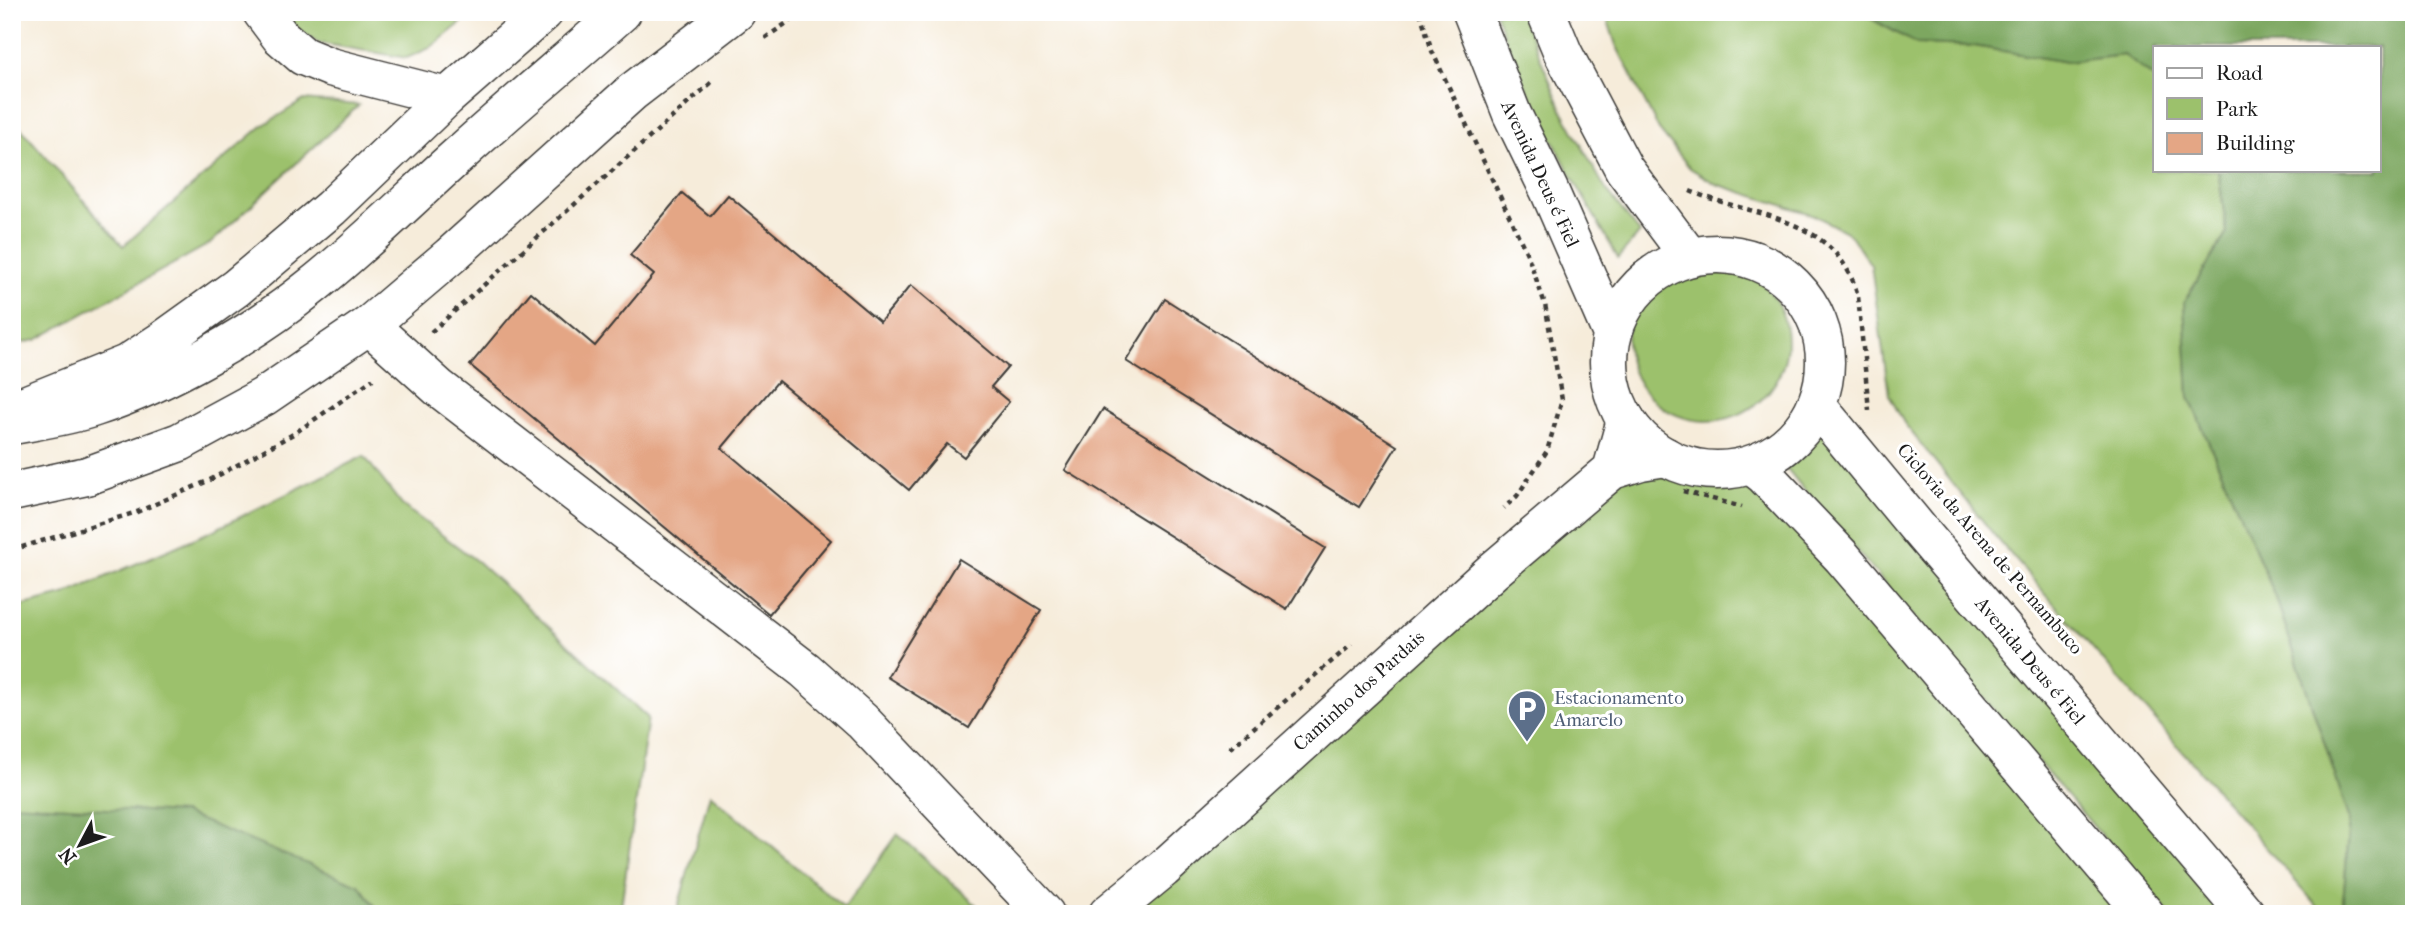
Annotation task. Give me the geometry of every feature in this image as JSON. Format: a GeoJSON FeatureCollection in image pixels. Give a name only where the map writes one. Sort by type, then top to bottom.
{"type":"FeatureCollection","features":[{"type":"Feature","properties":{"kind":"street"},"geometry":{"type":"LineString","coordinates":[[262,12],[280,36],[303,56],[330,67],[447,97]]}},
{"type":"Feature","properties":{"kind":"street"},"geometry":{"type":"LineString","coordinates":[[12,410],[127,364],[236,288],[331,208],[447,97],[544,12]]}},
{"type":"Feature","properties":{"kind":"street"},"geometry":{"type":"LineString","coordinates":[[12,425],[92,408],[132,394],[250,330],[310,288],[342,261],[622,12]]}},
{"type":"Feature","properties":{"kind":"street"},"geometry":{"type":"LineString","coordinates":[[12,492],[87,476],[180,442],[263,397],[369,325],[632,92],[736,12]]}},
{"type":"Feature","properties":{"kind":"street","name":"Avenida Deus é Fiel"},"geometry":{"type":"LineString","coordinates":[[1472,12],[1512,114],[1549,190],[1612,334]]}},
{"type":"Feature","properties":{"kind":"street"},"geometry":{"type":"LineString","coordinates":[[1546,12],[1563,53],[1624,169],[1689,256]]}},
{"type":"Feature","properties":{"kind":"street"},"geometry":{"type":"LineString","coordinates":[[1720,253],[1750,258],[1777,271],[1800,292],[1816,317],[1825,346],[1825,377],[1817,406],[1801,432],[1778,452],[1751,465],[1716,470],[1680,463],[1670,473],[1626,420],[1614,395],[1609,364],[1612,334],[1623,307],[1641,285],[1663,267],[1689,256],[1720,253]]}},
{"type":"Feature","properties":{"kind":"street"},"geometry":{"type":"LineString","coordinates":[[369,325],[439,388],[805,670],[862,721],[1045,914]]}},
{"type":"Feature","properties":{"kind":"street","name":"Avenida Deus é Fiel"},"geometry":{"type":"LineString","coordinates":[[1817,406],[2246,914]]}},
{"type":"Feature","properties":{"kind":"street"},"geometry":{"type":"LineString","coordinates":[[1612,470],[1626,420]]}},
{"type":"Feature","properties":{"kind":"street","name":"Caminho dos Pardais"},"geometry":{"type":"LineString","coordinates":[[1108,914],[1163,869],[1494,570],[1612,470],[1641,461],[1670,473]]}},
{"type":"Feature","properties":{"kind":"street"},"geometry":{"type":"LineString","coordinates":[[1751,465],[1764,475],[1842,557],[2145,914]]}},
{"type":"Feature","properties":{"kind":"path"},"geometry":{"type":"LineString","coordinates":[[1420,12],[1432,51],[1528,256],[1545,304],[1562,400],[1546,451],[1517,496],[1499,514]]}},
{"type":"Feature","properties":{"kind":"path"},"geometry":{"type":"LineString","coordinates":[[1682,184],[1691,192],[1793,224],[1824,242],[1840,258],[1853,278],[1858,296],[1870,420]]}},
{"type":"Feature","properties":{"kind":"path"},"geometry":{"type":"LineString","coordinates":[[1670,473],[1742,507],[1751,516]]}},
{"type":"Feature","properties":{"kind":"path"},"geometry":{"type":"LineString","coordinates":[[1230,748],[1356,640]]}},
{"type":"Feature","properties":{"kind":"green space"},"geometry":{"type":"Polygon","coordinates":[[[282,12],[475,12],[430,48],[407,58],[319,43],[292,26],[282,12]]]}},
{"type":"Feature","properties":{"kind":"green space"},"geometry":{"type":"Polygon","coordinates":[[[1495,12],[1521,12],[1563,112],[1605,188],[1640,233],[1618,258],[1536,107],[1495,12]]]}},
{"type":"Feature","properties":{"kind":"green space"},"geometry":{"type":"Polygon","coordinates":[[[1605,12],[1859,12],[1917,44],[1974,46],[2066,62],[2124,55],[2153,77],[2153,172],[2218,172],[2227,233],[2184,302],[2189,397],[2275,595],[2350,820],[2342,914],[2324,914],[1994,535],[1904,423],[1889,395],[1871,265],[1850,234],[1814,215],[1716,184],[1690,168],[1659,130],[1616,45],[1605,12]]]}},
{"type":"Feature","properties":{"kind":"green space"},"geometry":{"type":"Polygon","coordinates":[[[1859,12],[2414,12],[2414,914],[2342,914],[2350,820],[2275,595],[2189,397],[2184,302],[2227,233],[2218,172],[2380,172],[2380,46],[2153,46],[2153,77],[2124,55],[2066,62],[1974,46],[1917,44],[1859,12]]]}},
{"type":"Feature","properties":{"kind":"green space"},"geometry":{"type":"Polygon","coordinates":[[[304,100],[359,105],[211,243],[36,340],[12,345],[12,118],[123,246],[262,126],[304,100]]]}},
{"type":"Feature","properties":{"kind":"green space"},"geometry":{"type":"Polygon","coordinates":[[[1707,261],[1738,267],[1763,285],[1781,310],[1787,341],[1781,372],[1763,397],[1738,415],[1707,421],[1676,415],[1651,397],[1633,372],[1627,341],[1633,310],[1651,285],[1676,267],[1707,261]]]}},
{"type":"Feature","properties":{"kind":"green space"},"geometry":{"type":"Polygon","coordinates":[[[1816,420],[2236,914],[2169,914],[1801,486],[1775,454],[1816,420]]]}},
{"type":"Feature","properties":{"kind":"green space"},"geometry":{"type":"Polygon","coordinates":[[[364,456],[402,505],[478,562],[648,718],[620,914],[381,914],[359,885],[12,804],[12,608],[64,595],[214,530],[364,456]]]}},
{"type":"Feature","properties":{"kind":"green space"},"geometry":{"type":"Polygon","coordinates":[[[1680,463],[1764,475],[2145,914],[1108,914],[1612,470],[1680,463]]]}},
{"type":"Feature","properties":{"kind":"green space"},"geometry":{"type":"Polygon","coordinates":[[[710,794],[844,908],[898,834],[986,914],[676,914],[710,794]]]}},
{"type":"Feature","properties":{"kind":"green space"},"geometry":{"type":"Polygon","coordinates":[[[12,804],[183,813],[359,885],[381,914],[12,914],[12,804]]]}},
{"type":"Feature","properties":{"kind":"building"},"geometry":{"type":"Polygon","coordinates":[[[682,193],[710,216],[728,195],[880,322],[911,285],[1008,367],[991,387],[1009,402],[964,457],[947,444],[909,490],[778,381],[722,448],[831,540],[769,614],[470,365],[531,292],[595,346],[654,275],[630,255],[682,193]]]}},
{"type":"Feature","properties":{"kind":"building"},"geometry":{"type":"Polygon","coordinates":[[[1165,299],[1397,446],[1359,507],[1126,361],[1165,299]]]}},
{"type":"Feature","properties":{"kind":"building"},"geometry":{"type":"Polygon","coordinates":[[[1103,409],[1325,548],[1287,609],[1065,470],[1103,409]]]}},
{"type":"Feature","properties":{"kind":"building"},"geometry":{"type":"Polygon","coordinates":[[[959,559],[1041,610],[969,728],[887,677],[959,559]]]}},
{"type":"Feature","properties":{"kind":"place","name":"Estacionamento Amarelo"},"geometry":{"type":"Point","coordinates":[1527,743]}}]}
